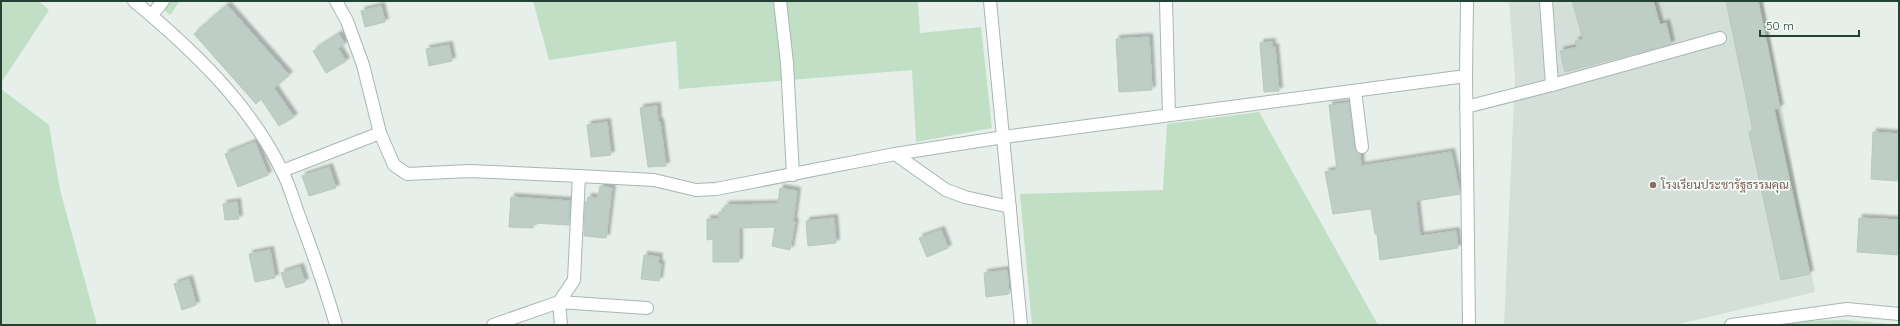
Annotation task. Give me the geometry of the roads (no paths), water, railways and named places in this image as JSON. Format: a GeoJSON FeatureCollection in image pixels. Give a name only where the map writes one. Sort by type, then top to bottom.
{"type":"FeatureCollection","features":[{"type":"Feature","properties":{"kind":"street"},"geometry":{"type":"LineString","coordinates":[[134,1],[152,15],[235,97],[260,132],[282,171],[336,325]]}},
{"type":"Feature","properties":{"kind":"street"},"geometry":{"type":"LineString","coordinates":[[152,15],[164,1]]}},
{"type":"Feature","properties":{"kind":"street"},"geometry":{"type":"LineString","coordinates":[[336,1],[347,21],[363,65],[380,133],[394,165],[407,174],[469,171],[579,176],[654,180],[696,190],[716,189],[895,154],[1004,136],[1466,76]]}},
{"type":"Feature","properties":{"kind":"street"},"geometry":{"type":"LineString","coordinates":[[780,1],[787,63],[793,175]]}},
{"type":"Feature","properties":{"kind":"street"},"geometry":{"type":"LineString","coordinates":[[990,1],[1021,325]]}},
{"type":"Feature","properties":{"kind":"street"},"geometry":{"type":"LineString","coordinates":[[1166,1],[1169,115]]}},
{"type":"Feature","properties":{"kind":"street"},"geometry":{"type":"LineString","coordinates":[[1467,1],[1466,107],[1469,325]]}},
{"type":"Feature","properties":{"kind":"street"},"geometry":{"type":"LineString","coordinates":[[1546,1],[1552,86]]}},
{"type":"Feature","properties":{"kind":"street"},"geometry":{"type":"LineString","coordinates":[[1466,107],[1552,86],[1720,38]]}},
{"type":"Feature","properties":{"kind":"street"},"geometry":{"type":"LineString","coordinates":[[1355,91],[1362,147]]}},
{"type":"Feature","properties":{"kind":"street"},"geometry":{"type":"LineString","coordinates":[[282,171],[380,133]]}},
{"type":"Feature","properties":{"kind":"street"},"geometry":{"type":"LineString","coordinates":[[895,154],[946,190],[965,197],[1010,207]]}},
{"type":"Feature","properties":{"kind":"street"},"geometry":{"type":"LineString","coordinates":[[560,325],[559,302],[574,280],[579,176]]}},
{"type":"Feature","properties":{"kind":"street"},"geometry":{"type":"LineString","coordinates":[[493,325],[559,302],[647,308]]}},
{"type":"Feature","properties":{"kind":"street"},"geometry":{"type":"LineString","coordinates":[[1731,325],[1847,309],[1899,314]]}},
{"type":"Feature","properties":{"kind":"place","name":"โรงเรียนประชารัฐธรรมคุณ"},"geometry":{"type":"Point","coordinates":[1653,185]}}]}
